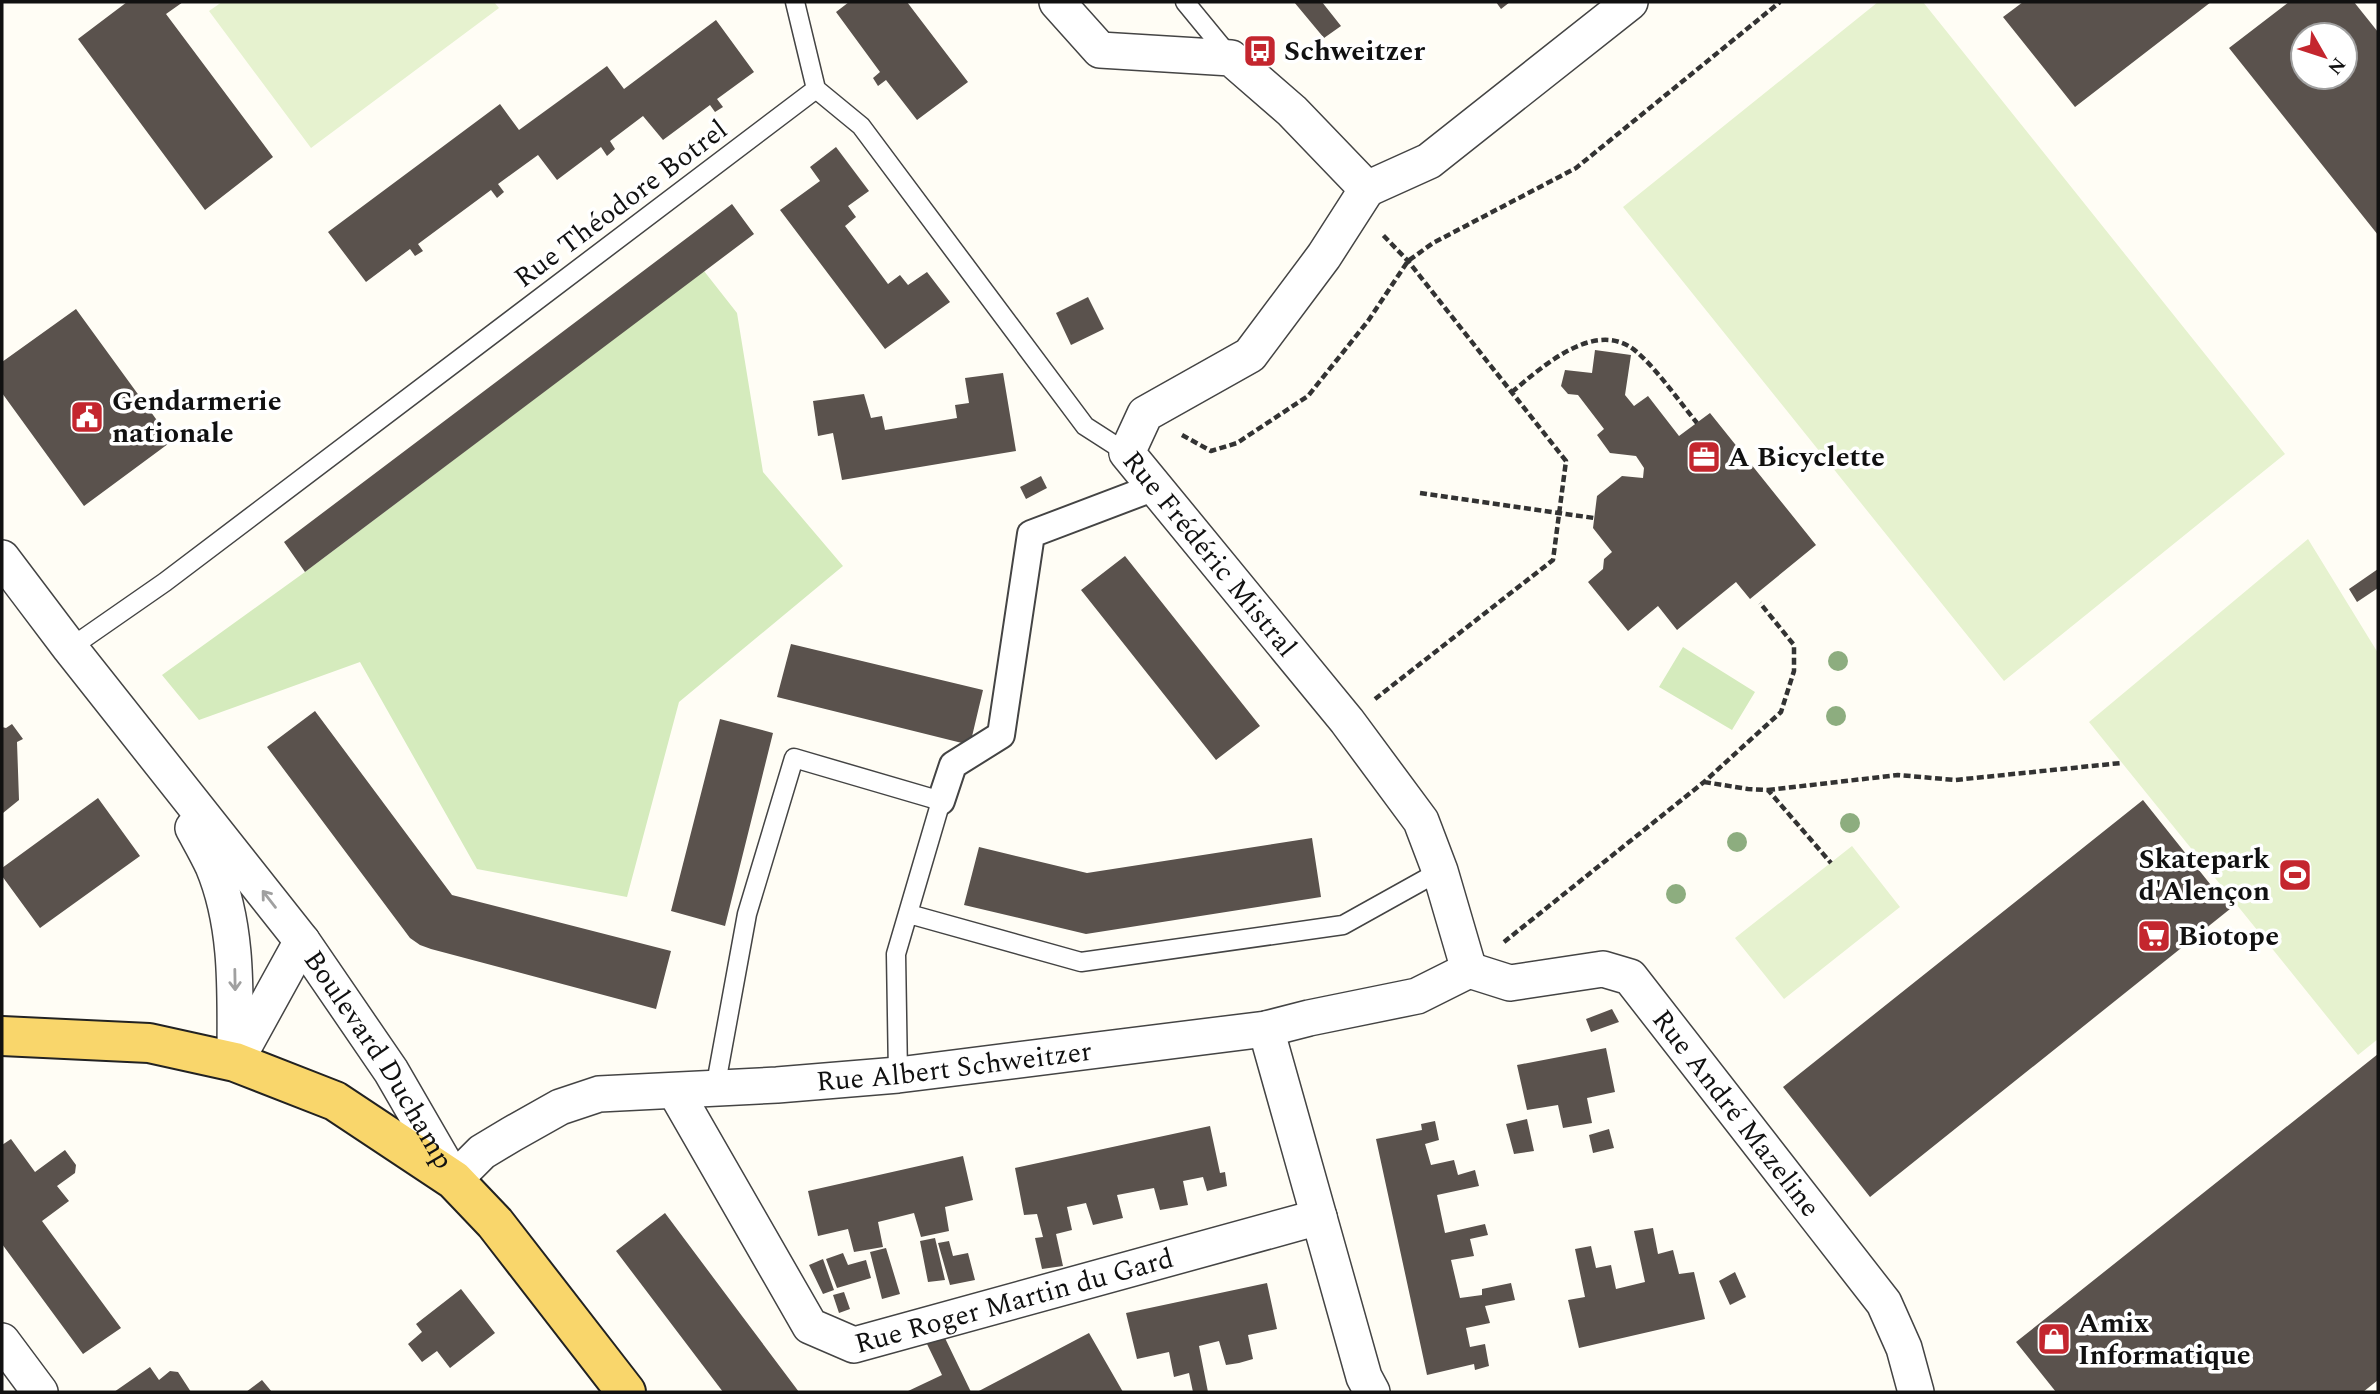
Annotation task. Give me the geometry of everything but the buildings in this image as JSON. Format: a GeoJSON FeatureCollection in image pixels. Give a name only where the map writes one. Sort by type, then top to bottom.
{"type":"FeatureCollection","features":[{"type":"Feature","properties":{"kind":"main road"},"geometry":{"type":"LineString","coordinates":[[2,1036],[149,1043],[235,1062]]}},
{"type":"Feature","properties":{"kind":"main road","name":"Boulevard Duchamp"},"geometry":{"type":"LineString","coordinates":[[235,1062],[335,1101],[454,1180],[495,1223],[626,1392]]}},
{"type":"Feature","properties":{"kind":"street"},"geometry":{"type":"LineString","coordinates":[[1057,2],[1100,50],[1231,58],[1292,111],[1361,198],[1429,161],[1630,2]]}},
{"type":"Feature","properties":{"kind":"street","name":"Rue Frédéric Mistral"},"geometry":{"type":"LineString","coordinates":[[1361,198],[1324,256],[1250,355],[1144,414],[1127,453],[1347,721],[1421,821],[1440,870],[1469,970]]}},
{"type":"Feature","properties":{"kind":"street"},"geometry":{"type":"LineString","coordinates":[[941,802],[953,765],[1001,735],[1031,534],[1155,487]]}},
{"type":"Feature","properties":{"kind":"street","name":"Boulevard Duchamp"},"geometry":{"type":"LineString","coordinates":[[2,558],[302,941],[391,1071],[454,1180]]}},
{"type":"Feature","properties":{"kind":"street","name":"Boulevard Duchamp"},"geometry":{"type":"LineString","coordinates":[[157,757],[213,867],[225,905],[234,966],[235,1062]]}},
{"type":"Feature","properties":{"kind":"street","name":"Boulevard Duchamp"},"geometry":{"type":"LineString","coordinates":[[235,1062],[302,941]]}},
{"type":"Feature","properties":{"kind":"street","name":"Rue Albert Schweitzer"},"geometry":{"type":"LineString","coordinates":[[454,1180],[482,1152],[560,1107],[599,1094],[898,1074],[1266,1029],[1417,996],[1469,970]]}},
{"type":"Feature","properties":{"kind":"street","name":"Rue André Mazeline"},"geometry":{"type":"LineString","coordinates":[[1469,970],[1510,983],[1603,970],[1630,977],[1884,1303],[1904,1348],[1916,1392]]}},
{"type":"Feature","properties":{"kind":"street"},"geometry":{"type":"LineString","coordinates":[[1266,1029],[1364,1377],[1372,1392]]}},
{"type":"Feature","properties":{"kind":"street","name":"Rue Roger Martin du Gard"},"geometry":{"type":"LineString","coordinates":[[675,1091],[810,1326],[854,1345],[1319,1217]]}},
{"type":"Feature","properties":{"kind":"street"},"geometry":{"type":"LineString","coordinates":[[2,1341],[40,1392]]}},
{"type":"Feature","properties":{"kind":"lane"},"geometry":{"type":"LineString","coordinates":[[794,2],[816,89],[861,126],[1085,426],[1127,453]]}},
{"type":"Feature","properties":{"kind":"lane"},"geometry":{"type":"LineString","coordinates":[[1185,2],[1231,58]]}},
{"type":"Feature","properties":{"kind":"lane","name":"Rue Théodore Botrel"},"geometry":{"type":"LineString","coordinates":[[70,648],[165,582],[816,89]]}},
{"type":"Feature","properties":{"kind":"lane"},"geometry":{"type":"LineString","coordinates":[[715,1088],[747,914],[794,758],[941,802],[896,954],[898,1074]]}},
{"type":"Feature","properties":{"kind":"lane"},"geometry":{"type":"LineString","coordinates":[[909,914],[1081,962],[1343,925],[1440,870]]}},
{"type":"Feature","properties":{"kind":"path"},"geometry":{"type":"LineString","coordinates":[[1144,414],[1211,451],[1237,443],[1308,396],[1368,321],[1408,261],[1433,243],[1576,169],[1780,2]]}},
{"type":"Feature","properties":{"kind":"path"},"geometry":{"type":"LineString","coordinates":[[1347,721],[1553,561],[1566,461],[1361,198]]}},
{"type":"Feature","properties":{"kind":"path"},"geometry":{"type":"LineString","coordinates":[[1512,393],[1547,363],[1571,350],[1592,341],[1617,340],[1637,351],[1697,423]]}},
{"type":"Feature","properties":{"kind":"path"},"geometry":{"type":"LineString","coordinates":[[1420,493],[1594,518]]}},
{"type":"Feature","properties":{"kind":"path"},"geometry":{"type":"LineString","coordinates":[[1469,970],[1704,782],[1781,712],[1794,671],[1794,645],[1760,603]]}},
{"type":"Feature","properties":{"kind":"path"},"geometry":{"type":"LineString","coordinates":[[1704,782],[1768,790],[1898,775],[1955,779],[2121,763]]}},
{"type":"Feature","properties":{"kind":"path"},"geometry":{"type":"LineString","coordinates":[[1768,790],[1831,863]]}},
{"type":"Feature","properties":{"kind":"green space"},"geometry":{"type":"Polygon","coordinates":[[[222,2],[494,2],[499,8],[311,148],[209,11],[222,2]]]}},
{"type":"Feature","properties":{"kind":"green space"},"geometry":{"type":"Polygon","coordinates":[[[1878,2],[1923,2],[2285,454],[2004,681],[1623,207],[1878,2]]]}},
{"type":"Feature","properties":{"kind":"green space"},"geometry":{"type":"Polygon","coordinates":[[[704,271],[737,313],[763,472],[843,566],[679,702],[627,897],[477,869],[360,662],[199,720],[162,675],[305,572],[704,271]]]}},
{"type":"Feature","properties":{"kind":"green space","name":"Skatepark d'Alençon"},"geometry":{"type":"Polygon","coordinates":[[[2308,539],[2378,653],[2378,1039],[2358,1055],[2089,722],[2308,539]]]}},
{"type":"Feature","properties":{"kind":"green space"},"geometry":{"type":"Polygon","coordinates":[[[1683,647],[1755,692],[1732,730],[1659,687],[1683,647]]]}},
{"type":"Feature","properties":{"kind":"green space"},"geometry":{"type":"Polygon","coordinates":[[[1852,846],[1900,907],[1784,999],[1735,938],[1852,846]]]}},
{"type":"Feature","properties":{"kind":"place","name":"Schweitzer"},"geometry":{"type":"Point","coordinates":[1260,51]}},
{"type":"Feature","properties":{"kind":"place","name":"Gendarmerie nationale"},"geometry":{"type":"Point","coordinates":[87,417]}},
{"type":"Feature","properties":{"kind":"place","name":"A Bicyclette"},"geometry":{"type":"Point","coordinates":[1704,457]}},
{"type":"Feature","properties":{"kind":"place","name":"Skatepark d'Alençon"},"geometry":{"type":"Point","coordinates":[2295,875]}},
{"type":"Feature","properties":{"kind":"place","name":"Biotope"},"geometry":{"type":"Point","coordinates":[2154,936]}},
{"type":"Feature","properties":{"kind":"place","name":"Amix Informatique"},"geometry":{"type":"Point","coordinates":[2054,1339]}}]}
